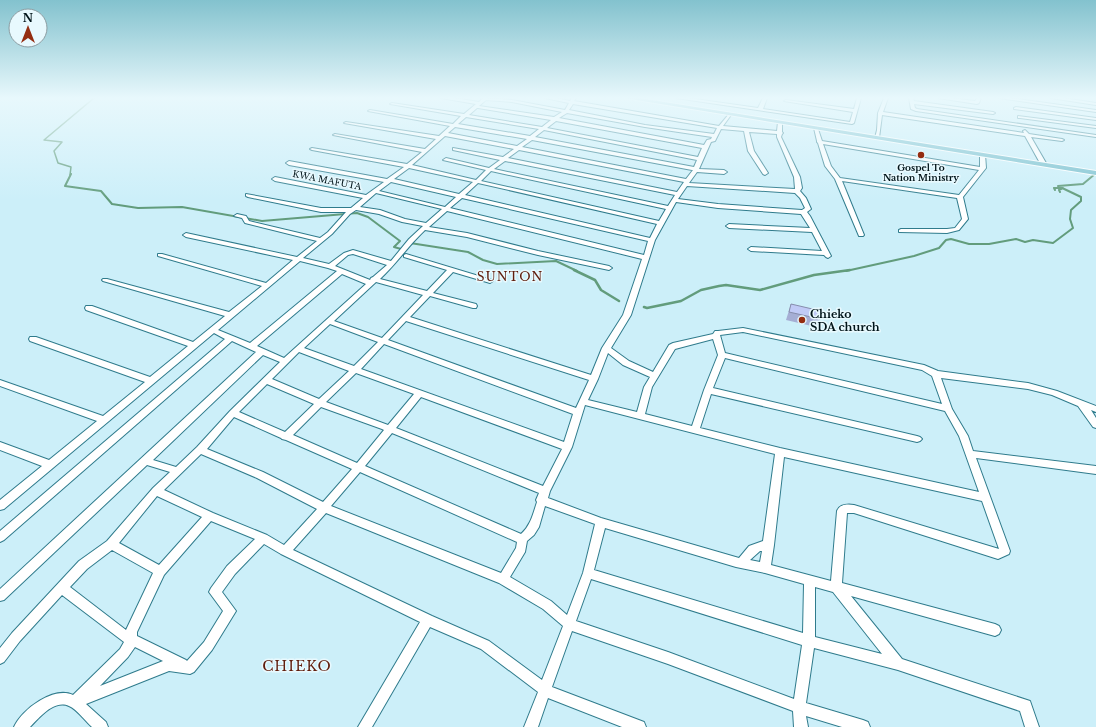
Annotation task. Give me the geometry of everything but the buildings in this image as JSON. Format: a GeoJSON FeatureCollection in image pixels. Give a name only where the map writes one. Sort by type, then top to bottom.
{"type":"FeatureCollection","features":[{"type":"Feature","properties":{"kind":"main road"},"geometry":{"type":"LineString","coordinates":[[836,132],[1043,163],[1095,173]]}},
{"type":"Feature","properties":{"kind":"street"},"geometry":{"type":"LineString","coordinates":[[402,132],[440,138]]}},
{"type":"Feature","properties":{"kind":"street"},"geometry":{"type":"LineString","coordinates":[[495,132],[696,170],[724,172]]}},
{"type":"Feature","properties":{"kind":"street"},"geometry":{"type":"LineString","coordinates":[[0,658],[83,565],[111,544],[156,491],[200,450],[233,413],[285,361],[371,281],[392,264],[409,243],[426,226],[491,169],[538,132]]}},
{"type":"Feature","properties":{"kind":"street"},"geometry":{"type":"LineString","coordinates":[[562,132],[700,159]]}},
{"type":"Feature","properties":{"kind":"street"},"geometry":{"type":"LineString","coordinates":[[624,132],[705,147]]}},
{"type":"Feature","properties":{"kind":"street"},"geometry":{"type":"LineString","coordinates":[[687,132],[715,136]]}},
{"type":"Feature","properties":{"kind":"street"},"geometry":{"type":"LineString","coordinates":[[503,579],[521,549],[522,539],[530,532],[540,513],[543,495],[567,447],[578,412],[584,402],[606,348],[626,315],[648,258],[652,240],[674,200],[696,170],[705,147],[717,132]]}},
{"type":"Feature","properties":{"kind":"street"},"geometry":{"type":"LineString","coordinates":[[746,132],[751,151],[764,169],[765,173]]}},
{"type":"Feature","properties":{"kind":"street"},"geometry":{"type":"LineString","coordinates":[[768,132],[781,133],[779,138],[796,177],[799,188],[797,191]]}},
{"type":"Feature","properties":{"kind":"street"},"geometry":{"type":"LineString","coordinates":[[817,132],[828,166],[838,180],[861,235]]}},
{"type":"Feature","properties":{"kind":"street"},"geometry":{"type":"LineString","coordinates":[[876,138],[878,132]]}},
{"type":"Feature","properties":{"kind":"street"},"geometry":{"type":"LineString","coordinates":[[1006,132],[1062,140]]}},
{"type":"Feature","properties":{"kind":"street"},"geometry":{"type":"LineString","coordinates":[[1025,132],[1043,163]]}},
{"type":"Feature","properties":{"kind":"street"},"geometry":{"type":"LineString","coordinates":[[1067,132],[1096,136]]}},
{"type":"Feature","properties":{"kind":"street"},"geometry":{"type":"LineString","coordinates":[[445,134],[687,183],[797,191],[804,198],[808,209],[803,212],[718,206],[674,200]]}},
{"type":"Feature","properties":{"kind":"street","name":"KWA MAFUTA"},"geometry":{"type":"LineString","coordinates":[[275,179],[367,197],[390,180],[445,134]]}},
{"type":"Feature","properties":{"kind":"street"},"geometry":{"type":"LineString","coordinates":[[335,135],[425,151]]}},
{"type":"Feature","properties":{"kind":"street"},"geometry":{"type":"LineString","coordinates":[[820,142],[981,169]]}},
{"type":"Feature","properties":{"kind":"street"},"geometry":{"type":"LineString","coordinates":[[312,149],[406,166],[661,223]]}},
{"type":"Feature","properties":{"kind":"street"},"geometry":{"type":"LineString","coordinates":[[455,149],[678,194]]}},
{"type":"Feature","properties":{"kind":"street"},"geometry":{"type":"LineString","coordinates":[[960,197],[984,166],[983,155]]}},
{"type":"Feature","properties":{"kind":"street"},"geometry":{"type":"LineString","coordinates":[[446,160],[669,208]]}},
{"type":"Feature","properties":{"kind":"street"},"geometry":{"type":"LineString","coordinates":[[289,163],[390,180],[462,195],[652,240]]}},
{"type":"Feature","properties":{"kind":"street"},"geometry":{"type":"LineString","coordinates":[[838,180],[960,197]]}},
{"type":"Feature","properties":{"kind":"street"},"geometry":{"type":"LineString","coordinates":[[374,191],[648,258]]}},
{"type":"Feature","properties":{"kind":"street"},"geometry":{"type":"LineString","coordinates":[[248,195],[321,210],[380,212],[404,221],[538,253],[609,268]]}},
{"type":"Feature","properties":{"kind":"street"},"geometry":{"type":"LineString","coordinates":[[0,506],[321,240],[367,197]]}},
{"type":"Feature","properties":{"kind":"street"},"geometry":{"type":"LineString","coordinates":[[901,231],[947,231],[957,229],[965,218],[960,197]]}},
{"type":"Feature","properties":{"kind":"street"},"geometry":{"type":"LineString","coordinates":[[751,249],[827,255],[807,216],[803,212]]}},
{"type":"Feature","properties":{"kind":"street"},"geometry":{"type":"LineString","coordinates":[[237,216],[281,231],[321,240]]}},
{"type":"Feature","properties":{"kind":"street"},"geometry":{"type":"LineString","coordinates":[[729,226],[814,230]]}},
{"type":"Feature","properties":{"kind":"street"},"geometry":{"type":"LineString","coordinates":[[186,235],[330,266],[340,272],[371,281],[472,306]]}},
{"type":"Feature","properties":{"kind":"street"},"geometry":{"type":"LineString","coordinates":[[330,266],[341,257],[353,252],[392,264]]}},
{"type":"Feature","properties":{"kind":"street"},"geometry":{"type":"LineString","coordinates":[[160,255],[266,285]]}},
{"type":"Feature","properties":{"kind":"street"},"geometry":{"type":"LineString","coordinates":[[406,256],[490,281]]}},
{"type":"Feature","properties":{"kind":"street"},"geometry":{"type":"LineString","coordinates":[[285,437],[355,370],[451,270]]}},
{"type":"Feature","properties":{"kind":"street"},"geometry":{"type":"LineString","coordinates":[[252,346],[340,272]]}},
{"type":"Feature","properties":{"kind":"street"},"geometry":{"type":"LineString","coordinates":[[105,280],[230,314]]}},
{"type":"Feature","properties":{"kind":"street"},"geometry":{"type":"LineString","coordinates":[[89,308],[194,345]]}},
{"type":"Feature","properties":{"kind":"street"},"geometry":{"type":"LineString","coordinates":[[404,318],[594,379]]}},
{"type":"Feature","properties":{"kind":"street"},"geometry":{"type":"LineString","coordinates":[[328,321],[578,412]]}},
{"type":"Feature","properties":{"kind":"street"},"geometry":{"type":"LineString","coordinates":[[212,330],[285,361]]}},
{"type":"Feature","properties":{"kind":"street"},"geometry":{"type":"LineString","coordinates":[[640,416],[653,375],[674,346],[716,336],[718,333],[743,330],[924,368],[936,374],[1028,386],[1096,409]]}},
{"type":"Feature","properties":{"kind":"street"},"geometry":{"type":"LineString","coordinates":[[694,430],[722,355],[716,336]]}},
{"type":"Feature","properties":{"kind":"street"},"geometry":{"type":"LineString","coordinates":[[0,537],[231,338]]}},
{"type":"Feature","properties":{"kind":"street"},"geometry":{"type":"LineString","coordinates":[[33,339],[151,380]]}},
{"type":"Feature","properties":{"kind":"street"},"geometry":{"type":"LineString","coordinates":[[606,348],[626,363],[653,375]]}},
{"type":"Feature","properties":{"kind":"street"},"geometry":{"type":"LineString","coordinates":[[298,349],[567,447]]}},
{"type":"Feature","properties":{"kind":"street"},"geometry":{"type":"LineString","coordinates":[[0,596],[262,351]]}},
{"type":"Feature","properties":{"kind":"street"},"geometry":{"type":"LineString","coordinates":[[722,355],[948,409]]}},
{"type":"Feature","properties":{"kind":"street"},"geometry":{"type":"LineString","coordinates":[[898,664],[836,587],[842,511],[848,508],[854,509],[998,554],[1005,551],[963,436],[948,409],[936,374]]}},
{"type":"Feature","properties":{"kind":"street"},"geometry":{"type":"LineString","coordinates":[[266,380],[543,495],[601,522],[742,563],[995,630]]}},
{"type":"Feature","properties":{"kind":"street"},"geometry":{"type":"LineString","coordinates":[[0,383],[105,420]]}},
{"type":"Feature","properties":{"kind":"street"},"geometry":{"type":"LineString","coordinates":[[708,390],[917,439]]}},
{"type":"Feature","properties":{"kind":"street"},"geometry":{"type":"LineString","coordinates":[[285,551],[419,394]]}},
{"type":"Feature","properties":{"kind":"street"},"geometry":{"type":"LineString","coordinates":[[584,402],[780,452],[986,498]]}},
{"type":"Feature","properties":{"kind":"street"},"geometry":{"type":"LineString","coordinates":[[1081,403],[1096,425]]}},
{"type":"Feature","properties":{"kind":"street"},"geometry":{"type":"LineString","coordinates":[[233,413],[285,437],[339,458],[357,468],[522,539]]}},
{"type":"Feature","properties":{"kind":"street"},"geometry":{"type":"LineString","coordinates":[[0,446],[51,465]]}},
{"type":"Feature","properties":{"kind":"street"},"geometry":{"type":"LineString","coordinates":[[200,450],[260,475],[323,507],[503,579],[547,605],[569,624],[668,658],[799,707],[862,727]]}},
{"type":"Feature","properties":{"kind":"street"},"geometry":{"type":"LineString","coordinates":[[764,568],[769,545],[780,452]]}},
{"type":"Feature","properties":{"kind":"street"},"geometry":{"type":"LineString","coordinates":[[970,454],[1096,470]]}},
{"type":"Feature","properties":{"kind":"street"},"geometry":{"type":"LineString","coordinates":[[145,461],[178,471]]}},
{"type":"Feature","properties":{"kind":"street"},"geometry":{"type":"LineString","coordinates":[[156,491],[209,516],[263,538],[285,551],[428,620],[485,645],[546,690],[639,727]]}},
{"type":"Feature","properties":{"kind":"street"},"geometry":{"type":"LineString","coordinates":[[75,702],[124,653],[131,639],[131,632],[160,571],[209,516]]}},
{"type":"Feature","properties":{"kind":"street"},"geometry":{"type":"LineString","coordinates":[[531,727],[546,690],[588,573],[601,522]]}},
{"type":"Feature","properties":{"kind":"street"},"geometry":{"type":"LineString","coordinates":[[190,668],[208,646],[230,611],[215,592],[231,570],[263,538]]}},
{"type":"Feature","properties":{"kind":"street"},"geometry":{"type":"LineString","coordinates":[[111,544],[160,571]]}},
{"type":"Feature","properties":{"kind":"street"},"geometry":{"type":"LineString","coordinates":[[742,563],[749,552],[759,546],[769,545]]}},
{"type":"Feature","properties":{"kind":"street"},"geometry":{"type":"LineString","coordinates":[[588,573],[809,641],[898,664],[1025,706],[1032,727]]}},
{"type":"Feature","properties":{"kind":"street"},"geometry":{"type":"LineString","coordinates":[[802,727],[799,707],[809,641],[810,580]]}},
{"type":"Feature","properties":{"kind":"street"},"geometry":{"type":"LineString","coordinates":[[62,588],[131,639],[190,668]]}},
{"type":"Feature","properties":{"kind":"street"},"geometry":{"type":"LineString","coordinates":[[365,727],[428,620]]}},
{"type":"Feature","properties":{"kind":"street"},"geometry":{"type":"LineString","coordinates":[[75,702],[169,665],[190,668]]}},
{"type":"Feature","properties":{"kind":"street"},"geometry":{"type":"LineString","coordinates":[[21,727],[38,709],[59,697],[72,699],[101,727]]}},
{"type":"Feature","properties":{"kind":"waterway"},"geometry":{"type":"LineString","coordinates":[[54,132],[44,140],[62,142],[54,151],[58,163],[71,167],[70,175]]}},
{"type":"Feature","properties":{"kind":"waterway"},"geometry":{"type":"LineString","coordinates":[[71,174],[65,186],[101,191],[112,204],[138,208],[182,207],[262,221],[357,213],[368,217],[400,241],[394,247],[401,249],[403,247]]}},
{"type":"Feature","properties":{"kind":"waterway"},"geometry":{"type":"LineString","coordinates":[[1063,188],[1058,186],[1083,184],[1095,174]]}},
{"type":"Feature","properties":{"kind":"waterway"},"geometry":{"type":"LineString","coordinates":[[1055,190],[1054,188],[1059,188]]}},
{"type":"Feature","properties":{"kind":"waterway"},"geometry":{"type":"LineString","coordinates":[[846,271],[914,256],[939,248],[946,240],[951,239],[969,244],[989,244],[1016,239],[1025,242],[1033,240],[1053,243],[1073,228],[1070,219],[1071,210],[1081,201],[1081,197],[1063,188]]}},
{"type":"Feature","properties":{"kind":"waterway"},"geometry":{"type":"LineString","coordinates":[[1060,192],[1059,190],[1063,188]]}},
{"type":"Feature","properties":{"kind":"waterway"},"geometry":{"type":"LineString","coordinates":[[410,243],[468,252],[483,260],[497,264],[556,261],[577,271]]}},
{"type":"Feature","properties":{"kind":"waterway"},"geometry":{"type":"LineString","coordinates":[[574,270],[595,280],[601,290],[619,301]]}},
{"type":"Feature","properties":{"kind":"waterway"},"geometry":{"type":"LineString","coordinates":[[644,307],[647,308],[681,301],[701,290],[719,286],[726,285],[760,290],[814,275],[850,270]]}},
{"type":"Feature","properties":{"kind":"place","name":"Gospel To Nation Ministry"},"geometry":{"type":"Point","coordinates":[921,155]}},
{"type":"Feature","properties":{"kind":"place","name":"Chieko SDA church"},"geometry":{"type":"Point","coordinates":[802,320]}},
{"type":"Feature","properties":{"kind":"district","name":"SUNTON"},"geometry":{"type":"Point","coordinates":[510,276]}},
{"type":"Feature","properties":{"kind":"district","name":"CHIEKO"},"geometry":{"type":"Point","coordinates":[297,666]}}]}
